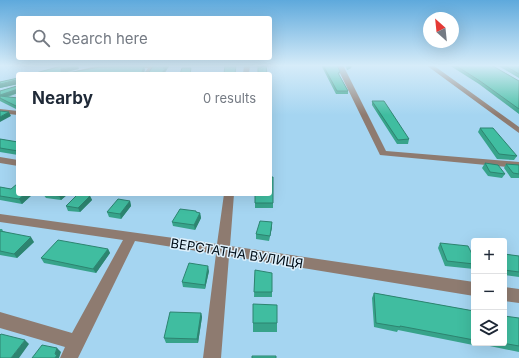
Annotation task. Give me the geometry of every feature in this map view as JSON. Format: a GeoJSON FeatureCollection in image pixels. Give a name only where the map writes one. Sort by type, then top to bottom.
{"type":"FeatureCollection","features":[{"type":"Feature","properties":{"kind":"street"},"geometry":{"type":"LineString","coordinates":[[347,82],[383,153],[519,165]]}},
{"type":"Feature","properties":{"kind":"street"},"geometry":{"type":"LineString","coordinates":[[452,82],[519,131]]}},
{"type":"Feature","properties":{"kind":"street"},"geometry":{"type":"LineString","coordinates":[[0,111],[16,113]]}},
{"type":"Feature","properties":{"kind":"street"},"geometry":{"type":"LineString","coordinates":[[0,160],[16,163]]}},
{"type":"Feature","properties":{"kind":"street"},"geometry":{"type":"LineString","coordinates":[[212,358],[230,196]]}},
{"type":"Feature","properties":{"kind":"street","name":"ВЕРСТАТНА ВУЛИЦЯ"},"geometry":{"type":"LineString","coordinates":[[0,218],[131,236],[471,289]]}},
{"type":"Feature","properties":{"kind":"street"},"geometry":{"type":"LineString","coordinates":[[69,358],[131,236]]}},
{"type":"Feature","properties":{"kind":"street"},"geometry":{"type":"LineString","coordinates":[[507,294],[519,296]]}},
{"type":"Feature","properties":{"kind":"street"},"geometry":{"type":"LineString","coordinates":[[0,320],[76,342]]}},
{"type":"Feature","properties":{"kind":"building"},"geometry":{"type":"Polygon","coordinates":[[[1,82],[9,82],[0,84],[1,82]]]}},
{"type":"Feature","properties":{"kind":"building"},"geometry":{"type":"Polygon","coordinates":[[[332,82],[343,82],[348,91],[337,91],[332,82]]]}},
{"type":"Feature","properties":{"kind":"building"},"geometry":{"type":"Polygon","coordinates":[[[481,82],[519,82],[519,109],[481,82]]]}},
{"type":"Feature","properties":{"kind":"building"},"geometry":{"type":"Polygon","coordinates":[[[16,86],[16,90],[0,95],[0,91],[16,86]]]}},
{"type":"Feature","properties":{"kind":"building"},"geometry":{"type":"Polygon","coordinates":[[[0,96],[16,98],[16,106],[0,98],[0,96]]]}},
{"type":"Feature","properties":{"kind":"building"},"geometry":{"type":"Polygon","coordinates":[[[372,101],[384,101],[409,139],[398,140],[372,101]]]}},
{"type":"Feature","properties":{"kind":"building"},"geometry":{"type":"Polygon","coordinates":[[[0,111],[9,112],[0,117],[0,111]]]}},
{"type":"Feature","properties":{"kind":"building"},"geometry":{"type":"Polygon","coordinates":[[[480,128],[493,128],[517,156],[499,154],[480,128]]]}},
{"type":"Feature","properties":{"kind":"building"},"geometry":{"type":"Polygon","coordinates":[[[0,139],[16,142],[16,151],[0,148],[0,139]]]}},
{"type":"Feature","properties":{"kind":"building"},"geometry":{"type":"Polygon","coordinates":[[[485,163],[498,165],[505,174],[490,172],[485,163]]]}},
{"type":"Feature","properties":{"kind":"building"},"geometry":{"type":"Polygon","coordinates":[[[506,164],[519,165],[519,174],[513,173],[506,164]]]}},
{"type":"Feature","properties":{"kind":"building"},"geometry":{"type":"Polygon","coordinates":[[[273,177],[273,203],[255,203],[255,196],[272,196],[273,177]]]}},
{"type":"Feature","properties":{"kind":"building"},"geometry":{"type":"Polygon","coordinates":[[[16,185],[16,196],[23,196],[19,199],[0,196],[0,187],[11,189],[16,185]]]}},
{"type":"Feature","properties":{"kind":"building"},"geometry":{"type":"Polygon","coordinates":[[[76,196],[90,196],[78,208],[66,206],[76,196]]]}},
{"type":"Feature","properties":{"kind":"building"},"geometry":{"type":"Polygon","coordinates":[[[118,199],[130,201],[120,214],[107,212],[118,199]]]}},
{"type":"Feature","properties":{"kind":"building"},"geometry":{"type":"Polygon","coordinates":[[[180,209],[200,213],[194,225],[172,222],[180,209]]]}},
{"type":"Feature","properties":{"kind":"building"},"geometry":{"type":"Polygon","coordinates":[[[260,221],[272,222],[270,236],[256,234],[260,221]]]}},
{"type":"Feature","properties":{"kind":"building"},"geometry":{"type":"Polygon","coordinates":[[[0,231],[31,237],[14,254],[0,251],[0,231]]]}},
{"type":"Feature","properties":{"kind":"building"},"geometry":{"type":"Polygon","coordinates":[[[58,240],[108,249],[93,269],[41,258],[58,240]]]}},
{"type":"Feature","properties":{"kind":"building"},"geometry":{"type":"Polygon","coordinates":[[[440,243],[468,246],[471,252],[471,264],[447,261],[440,243]]]}},
{"type":"Feature","properties":{"kind":"building"},"geometry":{"type":"Polygon","coordinates":[[[507,254],[519,256],[519,272],[507,270],[507,254]]]}},
{"type":"Feature","properties":{"kind":"building"},"geometry":{"type":"Polygon","coordinates":[[[189,263],[208,266],[205,285],[182,282],[189,263]]]}},
{"type":"Feature","properties":{"kind":"building"},"geometry":{"type":"Polygon","coordinates":[[[255,270],[272,273],[272,292],[254,292],[255,270]]]}},
{"type":"Feature","properties":{"kind":"building"},"geometry":{"type":"Polygon","coordinates":[[[374,293],[471,310],[471,339],[400,326],[376,323],[374,293]]]}},
{"type":"Feature","properties":{"kind":"building"},"geometry":{"type":"Polygon","coordinates":[[[253,304],[277,305],[277,323],[253,323],[253,304]]]}},
{"type":"Feature","properties":{"kind":"building"},"geometry":{"type":"Polygon","coordinates":[[[170,312],[201,313],[197,339],[164,338],[170,312]]]}},
{"type":"Feature","properties":{"kind":"building"},"geometry":{"type":"Polygon","coordinates":[[[507,316],[519,318],[519,346],[507,344],[507,316]]]}},
{"type":"Feature","properties":{"kind":"building"},"geometry":{"type":"Polygon","coordinates":[[[1,334],[25,340],[11,358],[0,358],[1,334]]]}},
{"type":"Feature","properties":{"kind":"building"},"geometry":{"type":"Polygon","coordinates":[[[42,345],[57,348],[55,354],[57,355],[55,358],[32,358],[42,345]]]}},
{"type":"Feature","properties":{"kind":"building"},"geometry":{"type":"Polygon","coordinates":[[[252,356],[276,356],[276,358],[252,358],[252,356]]]}}]}
